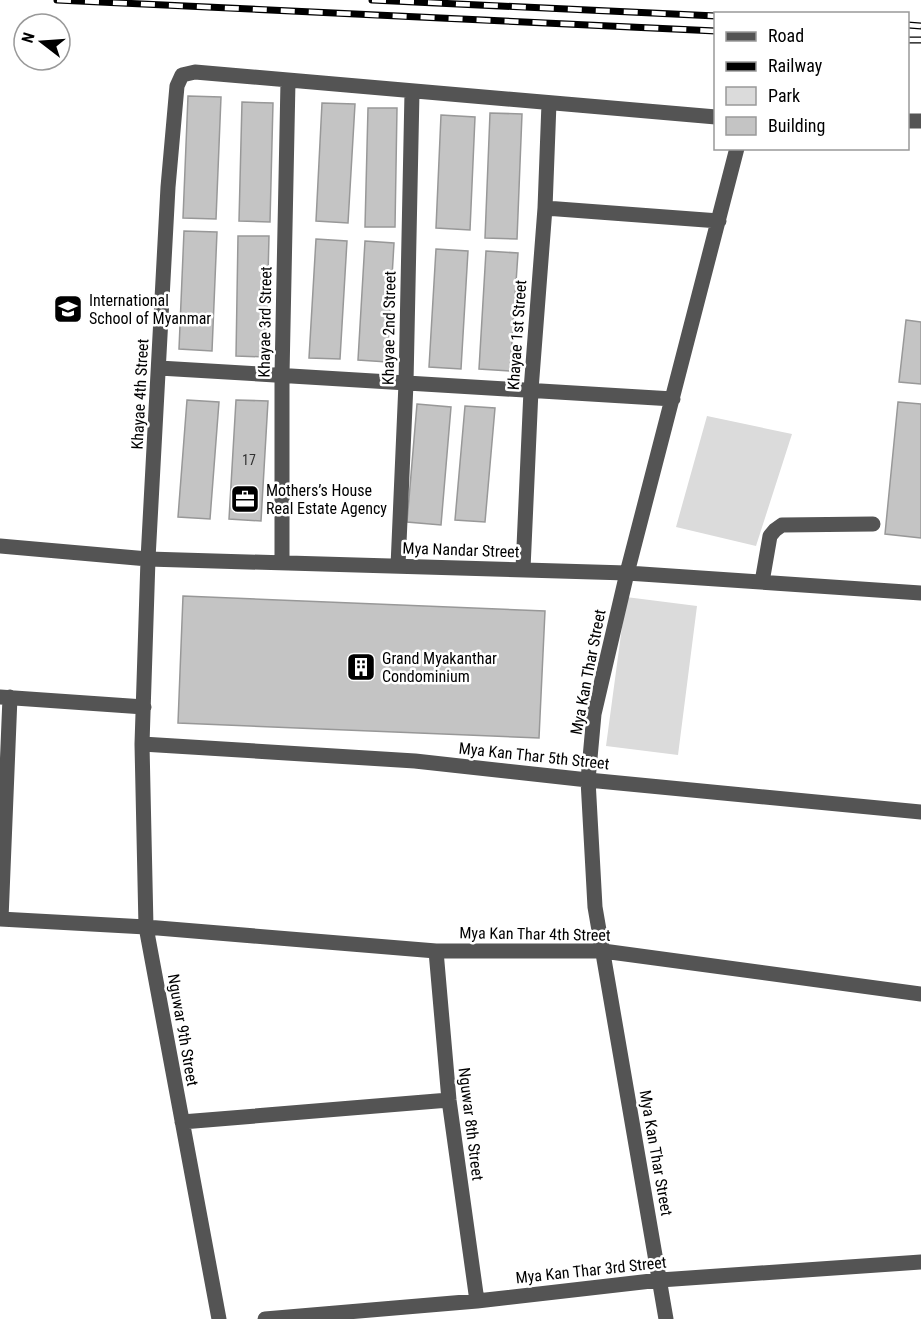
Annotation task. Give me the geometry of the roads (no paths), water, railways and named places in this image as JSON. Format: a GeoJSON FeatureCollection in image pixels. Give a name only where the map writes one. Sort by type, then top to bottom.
{"type":"FeatureCollection","features":[{"type":"Feature","properties":{"kind":"street","name":"Khayae 4th Street"},"geometry":{"type":"LineString","coordinates":[[144,707],[148,559],[168,188],[177,86],[182,75],[195,72],[288,81]]}},
{"type":"Feature","properties":{"kind":"street"},"geometry":{"type":"LineString","coordinates":[[288,81],[714,117]]}},
{"type":"Feature","properties":{"kind":"street","name":"Khayae 3rd Street"},"geometry":{"type":"LineString","coordinates":[[282,563],[282,375],[288,81]]}},
{"type":"Feature","properties":{"kind":"street","name":"Khayae 2nd Street"},"geometry":{"type":"LineString","coordinates":[[398,566],[406,383],[412,92]]}},
{"type":"Feature","properties":{"kind":"street","name":"Khayae 1st Street"},"geometry":{"type":"LineString","coordinates":[[523,570],[531,390],[545,208],[549,103]]}},
{"type":"Feature","properties":{"kind":"street","name":"Mya Kan Thar Street"},"geometry":{"type":"LineString","coordinates":[[666,1319],[596,907],[588,780],[594,714],[627,573],[736,150]]}},
{"type":"Feature","properties":{"kind":"street"},"geometry":{"type":"LineString","coordinates":[[545,208],[718,221]]}},
{"type":"Feature","properties":{"kind":"street"},"geometry":{"type":"LineString","coordinates":[[159,368],[673,399]]}},
{"type":"Feature","properties":{"kind":"street"},"geometry":{"type":"LineString","coordinates":[[762,582],[770,536],[782,525],[873,524]]}},
{"type":"Feature","properties":{"kind":"street","name":"Mya Nandar Street"},"geometry":{"type":"LineString","coordinates":[[0,546],[148,559],[627,573],[921,593]]}},
{"type":"Feature","properties":{"kind":"street"},"geometry":{"type":"LineString","coordinates":[[0,919],[5,697],[144,707]]}},
{"type":"Feature","properties":{"kind":"street","name":"Nguwar 9th Street"},"geometry":{"type":"LineString","coordinates":[[144,707],[142,744],[146,927],[219,1319]]}},
{"type":"Feature","properties":{"kind":"street","name":"Mya Kan Thar 5th Street"},"geometry":{"type":"LineString","coordinates":[[142,744],[415,761],[921,812]]}},
{"type":"Feature","properties":{"kind":"street","name":"Mya Kan Thar 4th Street"},"geometry":{"type":"LineString","coordinates":[[0,919],[146,927],[436,951],[603,951],[921,994]]}},
{"type":"Feature","properties":{"kind":"street","name":"Nguwar 8th Street"},"geometry":{"type":"LineString","coordinates":[[436,951],[448,1100],[477,1301]]}},
{"type":"Feature","properties":{"kind":"street"},"geometry":{"type":"LineString","coordinates":[[182,1122],[448,1100]]}},
{"type":"Feature","properties":{"kind":"street","name":"Mya Kan Thar 3rd Street"},"geometry":{"type":"LineString","coordinates":[[265,1319],[477,1301],[660,1280],[921,1262]]}},
{"type":"Feature","properties":{"kind":"railway"},"geometry":{"type":"LineString","coordinates":[[57,0],[714,31]]}},
{"type":"Feature","properties":{"kind":"railway"},"geometry":{"type":"LineString","coordinates":[[372,0],[714,16]]}},
{"type":"Feature","properties":{"kind":"railway"},"geometry":{"type":"LineString","coordinates":[[909,25],[921,26]]}},
{"type":"Feature","properties":{"kind":"railway"},"geometry":{"type":"LineString","coordinates":[[909,40],[921,40]]}},
{"type":"Feature","properties":{"kind":"place","name":"International School of Myanmar"},"geometry":{"type":"Point","coordinates":[68,309]}},
{"type":"Feature","properties":{"kind":"place","name":"Mothers’s House Real Estate Agency"},"geometry":{"type":"Point","coordinates":[245,499]}},
{"type":"Feature","properties":{"kind":"place","name":"Grand Myakanthar Condominium"},"geometry":{"type":"Point","coordinates":[361,667]}}]}
